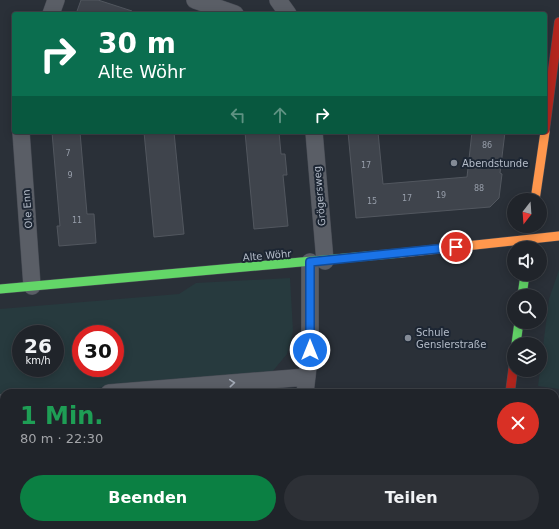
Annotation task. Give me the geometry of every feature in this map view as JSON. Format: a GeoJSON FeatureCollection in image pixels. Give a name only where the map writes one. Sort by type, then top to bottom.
{"type":"FeatureCollection","features":[{"type":"Feature","properties":{"kind":"street"},"geometry":{"type":"LineString","coordinates":[[52,12],[56,0]]}},
{"type":"Feature","properties":{"kind":"street"},"geometry":{"type":"LineString","coordinates":[[195,0],[229,12]]}},
{"type":"Feature","properties":{"kind":"street"},"geometry":{"type":"LineString","coordinates":[[278,0],[287,12]]}},
{"type":"Feature","properties":{"kind":"street"},"geometry":{"type":"LineString","coordinates":[[547,115],[559,22]]}},
{"type":"Feature","properties":{"kind":"street","name":"Ole Enn"},"geometry":{"type":"LineString","coordinates":[[21,134],[32,286]]}},
{"type":"Feature","properties":{"kind":"street","name":"Grögersweg"},"geometry":{"type":"LineString","coordinates":[[306,385],[317,261],[314,134]]}},
{"type":"Feature","properties":{"kind":"street"},"geometry":{"type":"LineString","coordinates":[[536,193],[545,134]]}},
{"type":"Feature","properties":{"kind":"street","name":"Alte Wöhr"},"geometry":{"type":"LineString","coordinates":[[0,289],[317,261],[559,236]]}},
{"type":"Feature","properties":{"kind":"street"},"geometry":{"type":"LineString","coordinates":[[511,389],[512,377]]}},
{"type":"Feature","properties":{"kind":"street"},"geometry":{"type":"LineString","coordinates":[[208,389],[306,385]]}},
{"type":"Feature","properties":{"kind":"green space"},"geometry":{"type":"Polygon","coordinates":[[[559,270],[559,389],[538,386],[539,377],[547,377],[547,337],[544,337],[545,329],[547,329],[549,299],[559,270]]]}},
{"type":"Feature","properties":{"kind":"green space"},"geometry":{"type":"Polygon","coordinates":[[[290,278],[293,331],[287,354],[272,372],[86,389],[0,389],[0,309],[179,294],[196,283],[290,278]]]}},
{"type":"Feature","properties":{"kind":"building"},"geometry":{"type":"Polygon","coordinates":[[[81,0],[98,0],[132,11],[132,12],[77,12],[81,0]]]}},
{"type":"Feature","properties":{"kind":"building"},"geometry":{"type":"Polygon","coordinates":[[[52,134],[80,134],[87,214],[94,214],[96,243],[59,246],[57,226],[60,226],[52,134]]]}},
{"type":"Feature","properties":{"kind":"building"},"geometry":{"type":"Polygon","coordinates":[[[144,134],[174,134],[184,234],[154,237],[144,134]]]}},
{"type":"Feature","properties":{"kind":"building"},"geometry":{"type":"Polygon","coordinates":[[[245,134],[279,134],[281,154],[285,154],[287,175],[283,175],[288,226],[254,229],[245,134]]]}},
{"type":"Feature","properties":{"kind":"building"},"geometry":{"type":"Polygon","coordinates":[[[348,134],[378,134],[383,184],[467,177],[472,134],[505,134],[500,173],[502,174],[499,198],[490,207],[356,218],[348,134]]]}},
{"type":"Feature","properties":{"kind":"traffic: fast"},"geometry":{"type":"LineString","coordinates":[[0,289],[401,253]]}},
{"type":"Feature","properties":{"kind":"traffic: fast"},"geometry":{"type":"LineString","coordinates":[[523,289],[524,281]]}},
{"type":"Feature","properties":{"kind":"traffic: fast"},"geometry":{"type":"LineString","coordinates":[[517,337],[518,329]]}},
{"type":"Feature","properties":{"kind":"traffic: slow"},"geometry":{"type":"LineString","coordinates":[[536,193],[545,134]]}},
{"type":"Feature","properties":{"kind":"traffic: slow"},"geometry":{"type":"LineString","coordinates":[[401,253],[559,236]]}},
{"type":"Feature","properties":{"kind":"traffic: jam"},"geometry":{"type":"LineString","coordinates":[[547,115],[559,22]]}},
{"type":"Feature","properties":{"kind":"traffic: jam"},"geometry":{"type":"LineString","coordinates":[[511,389],[512,377]]}},
{"type":"Feature","properties":{"kind":"place","name":"Abendstunde"},"geometry":{"type":"Point","coordinates":[454,163]}},
{"type":"Feature","properties":{"kind":"place","name":"Schule Genslerstraße"},"geometry":{"type":"Point","coordinates":[408,338]}},
{"type":"Feature","properties":{"kind":"route"},"geometry":{"type":"LineString","coordinates":[[310,350],[310,262],[456,247]]}}]}
